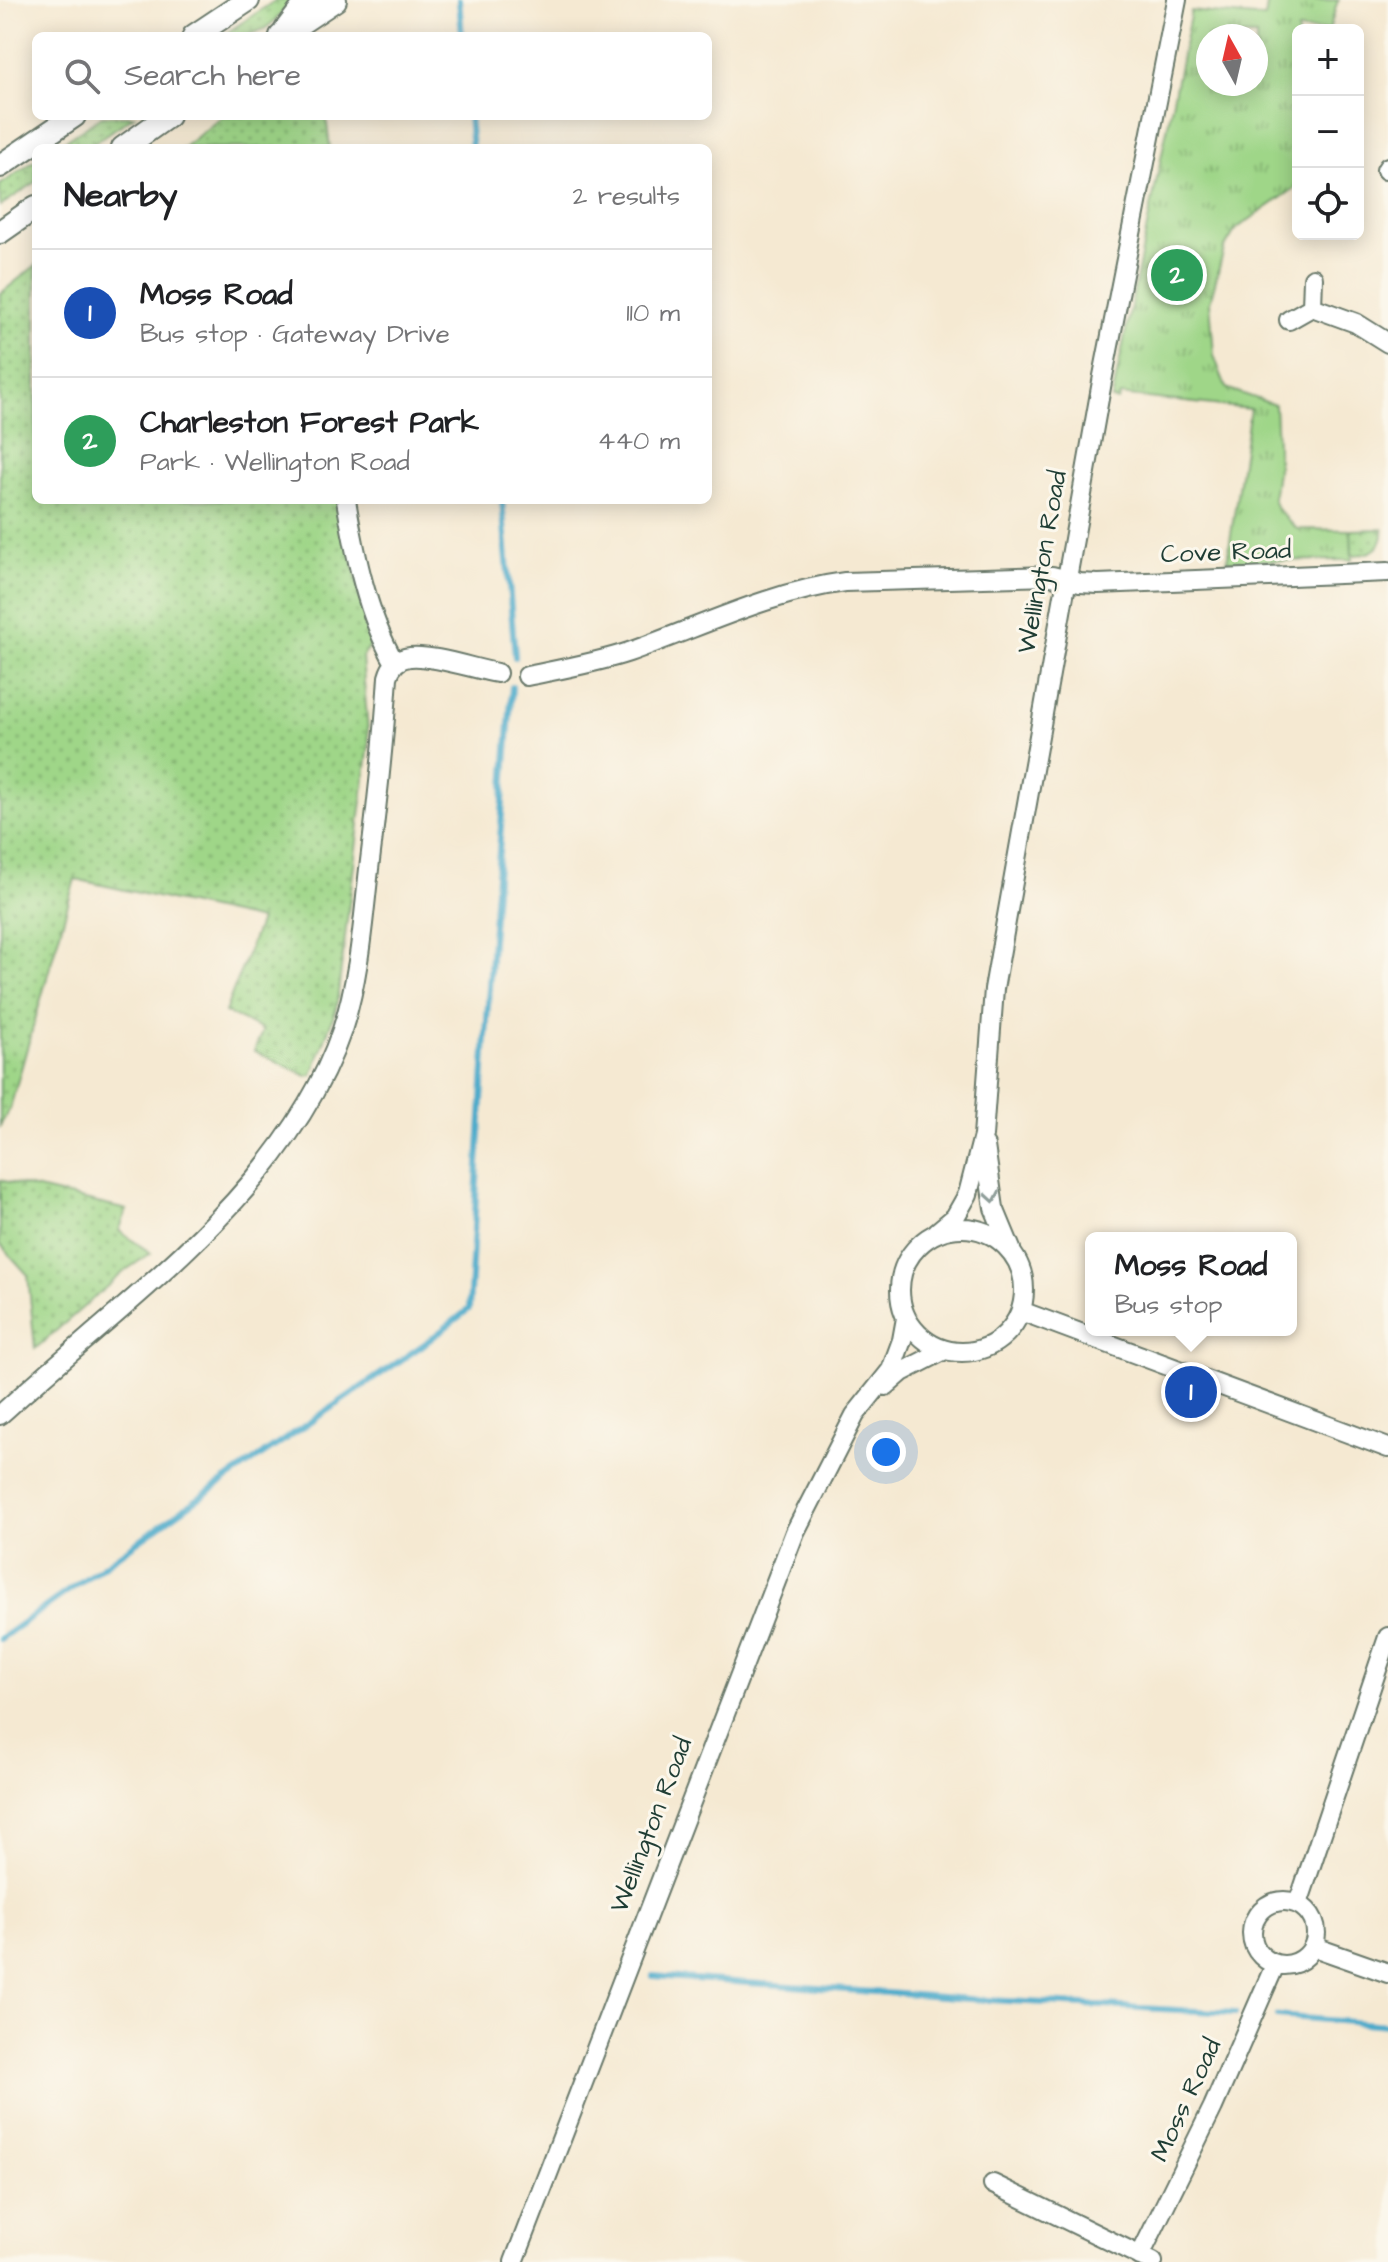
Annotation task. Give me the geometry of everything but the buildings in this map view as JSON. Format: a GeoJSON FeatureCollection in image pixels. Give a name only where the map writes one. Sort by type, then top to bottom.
{"type":"FeatureCollection","features":[{"type":"Feature","properties":{"kind":"main road"},"geometry":{"type":"LineString","coordinates":[[200,32],[248,0]]}},
{"type":"Feature","properties":{"kind":"main road"},"geometry":{"type":"LineString","coordinates":[[285,32],[335,0]]}},
{"type":"Feature","properties":{"kind":"main road"},"geometry":{"type":"LineString","coordinates":[[33,144],[68,120]]}},
{"type":"Feature","properties":{"kind":"main road"},"geometry":{"type":"LineString","coordinates":[[129,144],[162,120]]}},
{"type":"Feature","properties":{"kind":"main road"},"geometry":{"type":"LineString","coordinates":[[0,166],[32,144]]}},
{"type":"Feature","properties":{"kind":"main road"},"geometry":{"type":"LineString","coordinates":[[0,232],[32,210]]}},
{"type":"Feature","properties":{"kind":"street"},"geometry":{"type":"LineString","coordinates":[[282,32],[306,0]]}},
{"type":"Feature","properties":{"kind":"street","name":"Wellington Road"},"geometry":{"type":"LineString","coordinates":[[937,1232],[955,1217],[968,1194],[983,1136],[994,989],[1103,376],[1177,0]]}},
{"type":"Feature","properties":{"kind":"street"},"geometry":{"type":"LineString","coordinates":[[1312,307],[1313,278]]}},
{"type":"Feature","properties":{"kind":"street"},"geometry":{"type":"LineString","coordinates":[[1289,320],[1312,307],[1356,323],[1388,343]]}},
{"type":"Feature","properties":{"kind":"street"},"geometry":{"type":"LineString","coordinates":[[347,504],[370,602],[385,645],[395,663]]}},
{"type":"Feature","properties":{"kind":"street","name":"Cove Road"},"geometry":{"type":"LineString","coordinates":[[527,676],[625,653],[770,600],[845,582],[1036,576],[1098,584],[1388,572]]}},
{"type":"Feature","properties":{"kind":"street"},"geometry":{"type":"LineString","coordinates":[[0,1415],[220,1219],[284,1141],[324,1071],[342,1031],[354,985],[382,767],[388,677],[395,663],[418,657],[497,673]]}},
{"type":"Feature","properties":{"kind":"street","name":"Wellington Road"},"geometry":{"type":"LineString","coordinates":[[983,1136],[994,1208],[1014,1255]]}},
{"type":"Feature","properties":{"kind":"street"},"geometry":{"type":"LineString","coordinates":[[963,1228],[988,1233],[1014,1255],[1022,1273],[1024,1292],[1021,1311],[1012,1328],[999,1341],[963,1353],[945,1350],[915,1332],[906,1318],[900,1302],[903,1269],[911,1254],[937,1232],[963,1228]]}},
{"type":"Feature","properties":{"kind":"street"},"geometry":{"type":"LineString","coordinates":[[1021,1311],[1085,1335]]}},
{"type":"Feature","properties":{"kind":"street","name":"Wellington Road"},"geometry":{"type":"LineString","coordinates":[[514,2262],[795,1532],[855,1415],[891,1370],[906,1318]]}},
{"type":"Feature","properties":{"kind":"street"},"geometry":{"type":"LineString","coordinates":[[1088,1336],[1388,1448]]}},
{"type":"Feature","properties":{"kind":"street","name":"Wellington Road"},"geometry":{"type":"LineString","coordinates":[[855,1415],[902,1372],[945,1350]]}},
{"type":"Feature","properties":{"kind":"street"},"geometry":{"type":"LineString","coordinates":[[1298,1904],[1388,1637]]}},
{"type":"Feature","properties":{"kind":"street"},"geometry":{"type":"LineString","coordinates":[[1279,1901],[1298,1904],[1314,1922],[1314,1947],[1302,1961],[1293,1965],[1275,1965],[1264,1960],[1252,1941],[1254,1919],[1269,1904],[1279,1901]]}},
{"type":"Feature","properties":{"kind":"street"},"geometry":{"type":"LineString","coordinates":[[1314,1947],[1388,1973]]}},
{"type":"Feature","properties":{"kind":"street","name":"Moss Road"},"geometry":{"type":"LineString","coordinates":[[993,2184],[1147,2259],[1275,1965]]}},
{"type":"Feature","properties":{"kind":"green space"},"geometry":{"type":"Polygon","coordinates":[[[276,0],[292,0],[277,19],[263,30],[228,32],[276,0]]]}},
{"type":"Feature","properties":{"kind":"green space"},"geometry":{"type":"Polygon","coordinates":[[[1268,0],[1338,0],[1331,24],[1292,24],[1292,190],[1236,229],[1224,249],[1210,302],[1214,355],[1226,388],[1275,405],[1278,465],[1273,499],[1277,509],[1297,529],[1351,530],[1352,560],[1227,561],[1250,409],[1120,395],[1118,401],[1112,399],[1191,11],[1265,18],[1268,0]]]}},
{"type":"Feature","properties":{"kind":"green space"},"geometry":{"type":"Polygon","coordinates":[[[96,120],[128,120],[92,144],[60,144],[96,120]]]}},
{"type":"Feature","properties":{"kind":"green space"},"geometry":{"type":"Polygon","coordinates":[[[218,120],[326,120],[330,144],[188,144],[218,120]]]}},
{"type":"Feature","properties":{"kind":"green space"},"geometry":{"type":"Polygon","coordinates":[[[32,163],[32,185],[0,206],[0,185],[32,163]]]}},
{"type":"Feature","properties":{"kind":"green space"},"geometry":{"type":"Polygon","coordinates":[[[32,268],[32,504],[340,504],[371,645],[362,657],[369,744],[336,1009],[312,1075],[307,1076],[254,1051],[263,1030],[225,1012],[260,920],[75,879],[10,1108],[0,1126],[0,294],[32,268]]]}},
{"type":"Feature","properties":{"kind":"green space"},"geometry":{"type":"Polygon","coordinates":[[[1383,529],[1381,542],[1375,550],[1352,555],[1351,530],[1383,529]]]}},
{"type":"Feature","properties":{"kind":"green space"},"geometry":{"type":"Polygon","coordinates":[[[0,1180],[127,1210],[119,1231],[151,1253],[126,1270],[35,1349],[28,1275],[0,1244],[0,1180]]]}},
{"type":"Feature","properties":{"kind":"waterway"},"geometry":{"type":"LineString","coordinates":[[459,0],[462,32]]}},
{"type":"Feature","properties":{"kind":"waterway"},"geometry":{"type":"LineString","coordinates":[[469,120],[472,144]]}},
{"type":"Feature","properties":{"kind":"waterway"},"geometry":{"type":"LineString","coordinates":[[502,504],[515,657]]}},
{"type":"Feature","properties":{"kind":"waterway"},"geometry":{"type":"LineString","coordinates":[[0,1639],[423,1345],[469,1309],[492,940],[512,687]]}},
{"type":"Feature","properties":{"kind":"waterway"},"geometry":{"type":"LineString","coordinates":[[653,1976],[970,1999],[1235,2013]]}},
{"type":"Feature","properties":{"kind":"waterway"},"geometry":{"type":"LineString","coordinates":[[1277,2016],[1388,2025]]}},
{"type":"Feature","properties":{"kind":"place","name":"Charleston Forest Park"},"geometry":{"type":"Point","coordinates":[1177,275]}},
{"type":"Feature","properties":{"kind":"place","name":"Moss Road"},"geometry":{"type":"Point","coordinates":[1191,1392]}}]}
